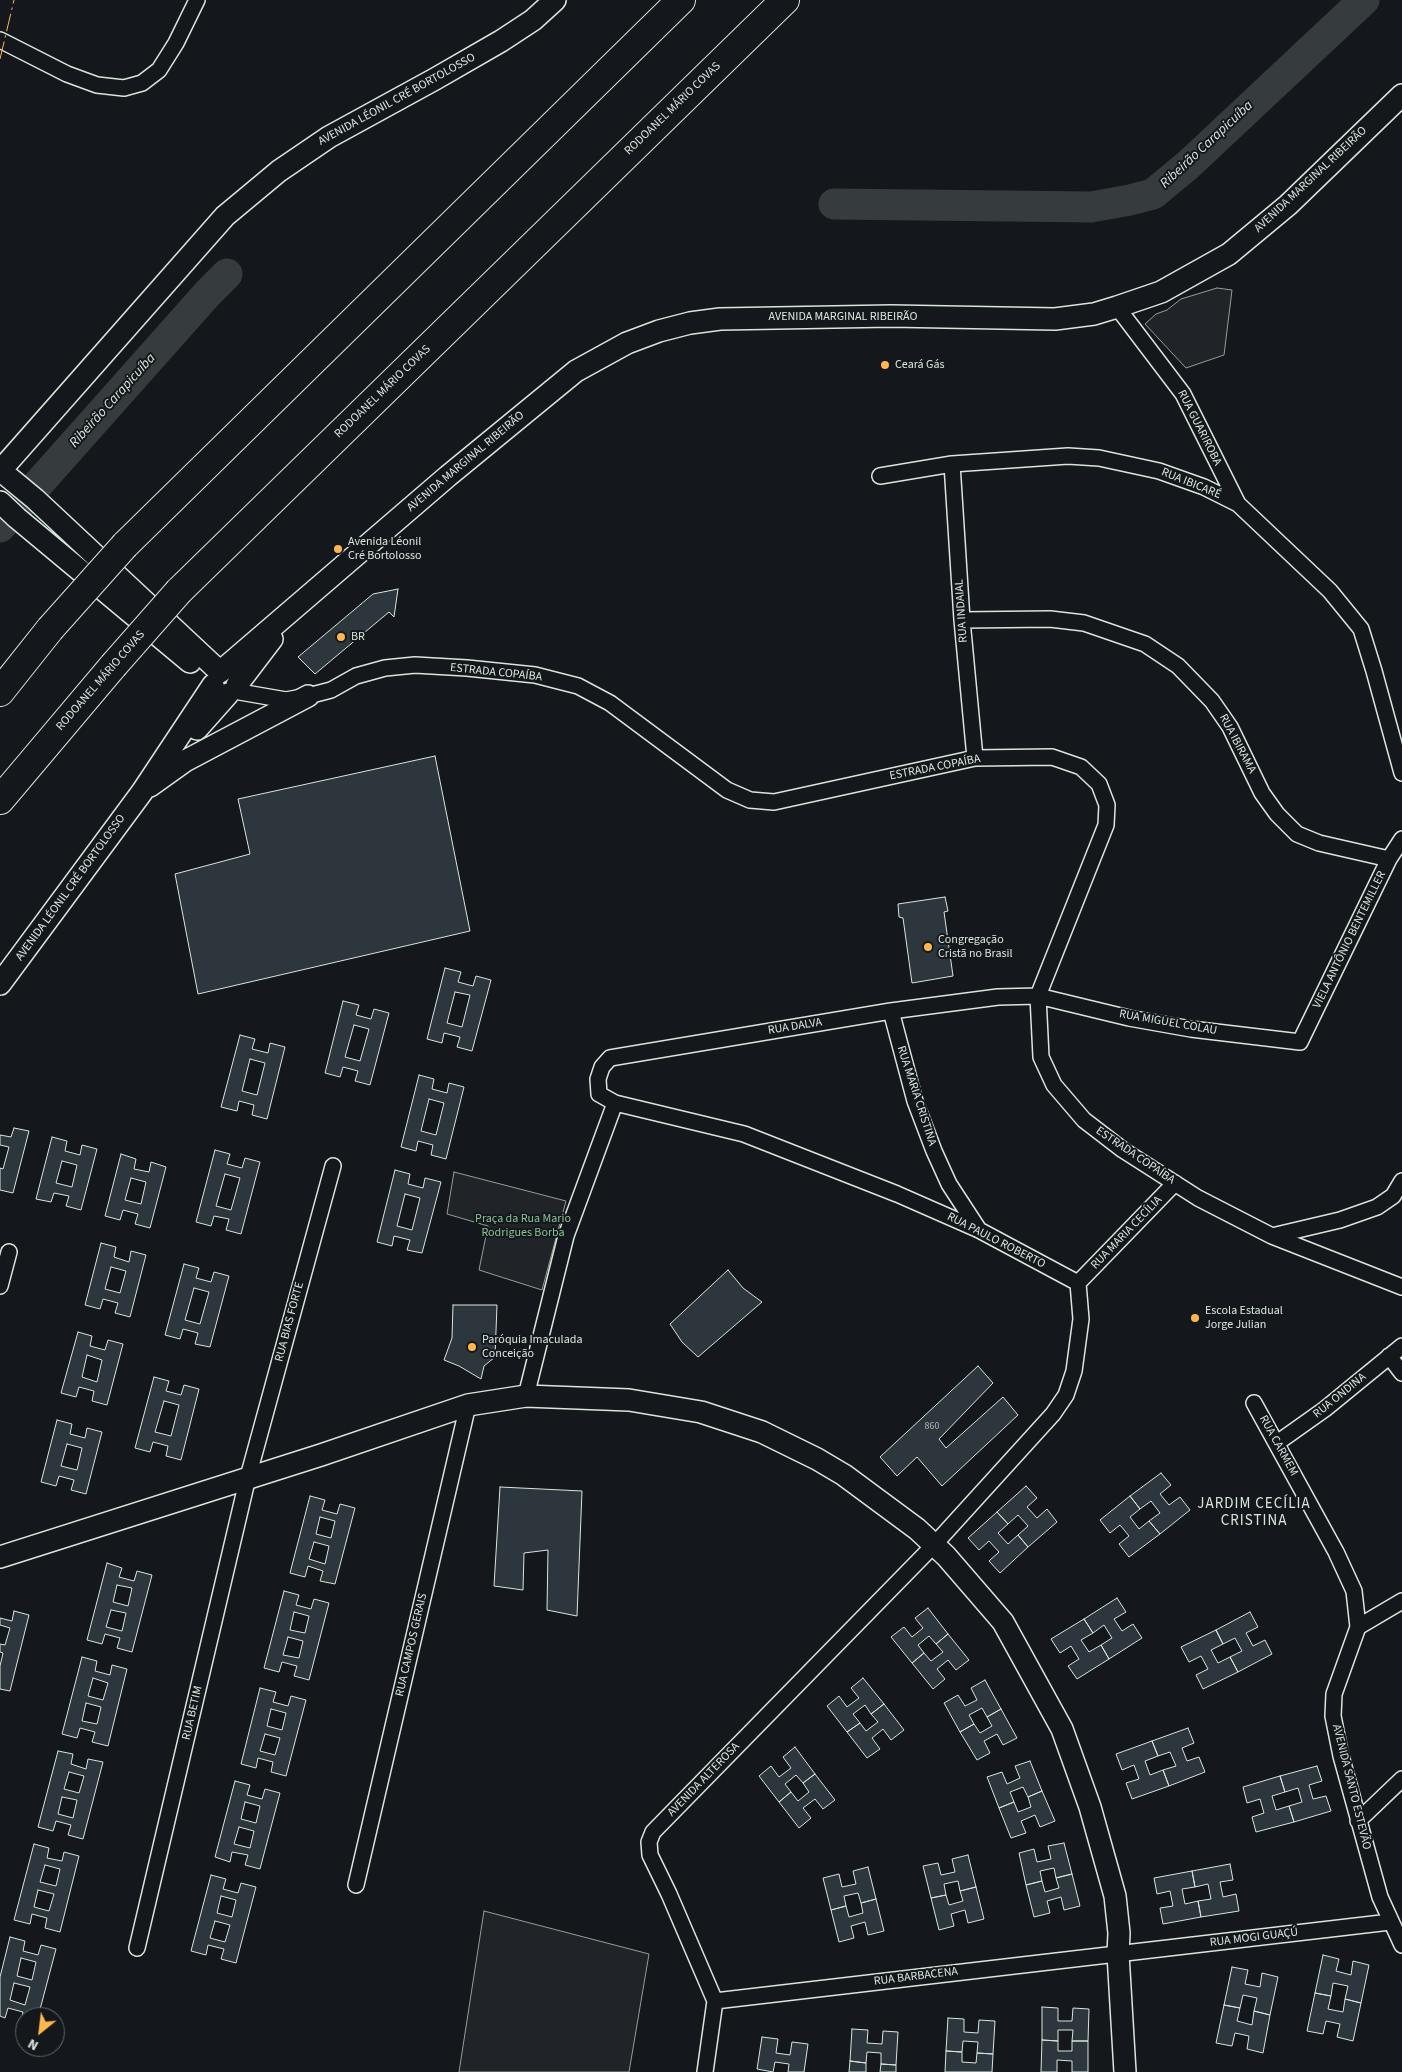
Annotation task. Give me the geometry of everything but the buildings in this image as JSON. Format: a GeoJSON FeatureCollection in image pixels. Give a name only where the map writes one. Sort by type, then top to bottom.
{"type":"FeatureCollection","features":[{"type":"Feature","properties":{"kind":"highway"},"geometry":{"type":"LineString","coordinates":[[0,692],[50,629],[125,545],[681,0]]}},
{"type":"Feature","properties":{"kind":"highway","name":"RODOANEL MÁRIO COVAS"},"geometry":{"type":"LineString","coordinates":[[0,800],[179,591],[785,0]]}},
{"type":"Feature","properties":{"kind":"main road","name":"AVENIDA LÉONIL CRÉ BORTOLOSSO"},"geometry":{"type":"LineString","coordinates":[[4,473],[225,216],[279,171],[329,137],[502,41],[533,10],[555,0]]}},
{"type":"Feature","properties":{"kind":"main road","name":"AVENIDA MARGINAL RIBEIRÃO"},"geometry":{"type":"LineString","coordinates":[[302,601],[343,568],[448,476],[576,371],[627,343],[659,331],[690,323],[754,317],[1055,318],[1094,314],[1118,307],[1162,292],[1229,254],[1288,205],[1402,95]]}},
{"type":"Feature","properties":{"kind":"main road"},"geometry":{"type":"LineString","coordinates":[[4,473],[35,499],[224,685]]}},
{"type":"Feature","properties":{"kind":"main road"},"geometry":{"type":"LineString","coordinates":[[0,502],[17,518],[224,685]]}},
{"type":"Feature","properties":{"kind":"main road","name":"AVENIDA LÉONIL CRÉ BORTOLOSSO"},"geometry":{"type":"LineString","coordinates":[[0,984],[224,685],[302,601]]}},
{"type":"Feature","properties":{"kind":"main road"},"geometry":{"type":"LineString","coordinates":[[142,792],[186,762],[308,696]]}},
{"type":"Feature","properties":{"kind":"main road"},"geometry":{"type":"LineString","coordinates":[[0,1557],[248,1478],[468,1404],[526,1396],[629,1400],[701,1412],[762,1432],[817,1459],[918,1529],[946,1556],[1003,1622],[1062,1730],[1090,1807],[1115,1896],[1119,1933],[1118,1954],[1125,2072]]}},
{"type":"Feature","properties":{"kind":"street"},"geometry":{"type":"LineString","coordinates":[[0,40],[66,74],[97,85],[124,88],[142,83],[159,70],[176,43],[198,0]]}},
{"type":"Feature","properties":{"kind":"street","name":"RUA GUARIROBA"},"geometry":{"type":"LineString","coordinates":[[1118,307],[1183,394],[1238,504]]}},
{"type":"Feature","properties":{"kind":"street","name":"RUA IBICARÉ"},"geometry":{"type":"LineString","coordinates":[[880,476],[952,464],[1068,456],[1099,458],[1158,471],[1204,487],[1238,504],[1330,591],[1361,629],[1402,773]]}},
{"type":"Feature","properties":{"kind":"street","name":"RUA INDAIAL"},"geometry":{"type":"LineString","coordinates":[[952,464],[962,620],[975,758]]}},
{"type":"Feature","properties":{"kind":"street","name":"RUA IBIRAMA"},"geometry":{"type":"LineString","coordinates":[[962,620],[1050,619],[1084,623],[1145,644],[1178,666],[1212,701],[1230,727],[1262,793],[1276,814],[1297,834],[1319,843],[1389,859]]}},
{"type":"Feature","properties":{"kind":"street","name":"ESTRADA COPAÍBA"},"geometry":{"type":"LineString","coordinates":[[224,685],[286,700],[330,690],[356,676],[385,668],[416,665],[534,675],[578,686],[610,703],[727,790],[750,800],[774,802],[975,758],[1052,757],[1081,767],[1099,784],[1107,805],[1106,825],[1038,996],[1041,1057],[1054,1085],[1084,1120],[1123,1150],[1198,1198],[1272,1236],[1402,1287]]}},
{"type":"Feature","properties":{"kind":"street","name":"VIELA ANTÔNIO BENTEMILLER"},"geometry":{"type":"LineString","coordinates":[[1300,1042],[1389,859],[1402,839]]}},
{"type":"Feature","properties":{"kind":"street","name":"RUA DALVA"},"geometry":{"type":"LineString","coordinates":[[615,1103],[599,1094],[597,1087],[602,1067],[610,1058],[980,998],[1038,996]]}},
{"type":"Feature","properties":{"kind":"street","name":"RUA MIGUEL COLAU"},"geometry":{"type":"LineString","coordinates":[[1038,996],[1129,1018],[1190,1029],[1300,1042]]}},
{"type":"Feature","properties":{"kind":"street","name":"RUA MARIA CRISTINA"},"geometry":{"type":"LineString","coordinates":[[891,1011],[915,1101],[934,1151],[949,1184],[979,1230]]}},
{"type":"Feature","properties":{"kind":"street"},"geometry":{"type":"LineString","coordinates":[[526,1396],[566,1236],[615,1103]]}},
{"type":"Feature","properties":{"kind":"street","name":"RUA PAULO ROBERTO"},"geometry":{"type":"LineString","coordinates":[[615,1103],[744,1134],[897,1194],[979,1230],[1078,1283]]}},
{"type":"Feature","properties":{"kind":"street","name":"RUA BIAS FORTE"},"geometry":{"type":"LineString","coordinates":[[248,1478],[333,1166]]}},
{"type":"Feature","properties":{"kind":"street"},"geometry":{"type":"LineString","coordinates":[[1272,1236],[1340,1220],[1376,1207],[1393,1196],[1402,1181]]}},
{"type":"Feature","properties":{"kind":"street","name":"RUA MARIA CECÍLIA"},"geometry":{"type":"LineString","coordinates":[[1078,1283],[1175,1183]]}},
{"type":"Feature","properties":{"kind":"street"},"geometry":{"type":"LineString","coordinates":[[0,1286],[10,1252]]}},
{"type":"Feature","properties":{"kind":"street"},"geometry":{"type":"LineString","coordinates":[[934,1545],[1053,1414],[1066,1395],[1074,1371],[1081,1319],[1078,1283]]}},
{"type":"Feature","properties":{"kind":"street","name":"RUA ONDINA"},"geometry":{"type":"LineString","coordinates":[[1277,1443],[1325,1409],[1402,1346]]}},
{"type":"Feature","properties":{"kind":"street"},"geometry":{"type":"LineString","coordinates":[[1389,1356],[1402,1373]]}},
{"type":"Feature","properties":{"kind":"street","name":"RUA CARMEM"},"geometry":{"type":"LineString","coordinates":[[1254,1403],[1277,1443],[1354,1591],[1358,1627]]}},
{"type":"Feature","properties":{"kind":"street","name":"RUA CAMPOS GERAIS"},"geometry":{"type":"LineString","coordinates":[[356,1885],[468,1404]]}},
{"type":"Feature","properties":{"kind":"street","name":"RUA BETIM"},"geometry":{"type":"LineString","coordinates":[[137,1948],[248,1478]]}},
{"type":"Feature","properties":{"kind":"street","name":"AVENIDA ALTEROSA"},"geometry":{"type":"LineString","coordinates":[[714,2001],[669,1894],[650,1855],[649,1842],[654,1832],[934,1545]]}},
{"type":"Feature","properties":{"kind":"street"},"geometry":{"type":"LineString","coordinates":[[1358,1627],[1402,1601]]}},
{"type":"Feature","properties":{"kind":"street","name":"AVENIDA SANTO ESTEVÃO"},"geometry":{"type":"LineString","coordinates":[[1358,1627],[1334,1694],[1333,1716],[1358,1821],[1380,1897],[1402,1945]]}},
{"type":"Feature","properties":{"kind":"street"},"geometry":{"type":"LineString","coordinates":[[1358,1821],[1402,1779]]}},
{"type":"Feature","properties":{"kind":"street","name":"RUA MOGI GUAÇÚ"},"geometry":{"type":"LineString","coordinates":[[1118,1954],[1390,1922]]}},
{"type":"Feature","properties":{"kind":"street","name":"RUA BARBACENA"},"geometry":{"type":"LineString","coordinates":[[714,2001],[1118,1954]]}},
{"type":"Feature","properties":{"kind":"street"},"geometry":{"type":"LineString","coordinates":[[705,2072],[714,2001]]}},
{"type":"Feature","properties":{"kind":"green space"},"geometry":{"type":"Polygon","coordinates":[[[1217,288],[1232,290],[1224,355],[1186,368],[1145,324],[1156,314],[1167,310],[1181,299],[1217,288]]]}},
{"type":"Feature","properties":{"kind":"green space","name":"Praça da Rua Mario Rodrigues Borba"},"geometry":{"type":"Polygon","coordinates":[[[454,1172],[566,1201],[542,1290],[479,1270],[488,1226],[447,1214],[454,1172]]]}},
{"type":"Feature","properties":{"kind":"green space"},"geometry":{"type":"Polygon","coordinates":[[[484,1911],[649,1954],[629,2072],[459,2072],[484,1911]]]}},
{"type":"Feature","properties":{"kind":"waterway","name":"Ribeirão Carapicuíba"},"geometry":{"type":"LineString","coordinates":[[834,204],[1091,207],[1153,194],[1188,165],[1364,0]]}},
{"type":"Feature","properties":{"kind":"waterway","name":"Ribeirão Carapicuíba"},"geometry":{"type":"LineString","coordinates":[[0,527],[227,274]]}},
{"type":"Feature","properties":{"kind":"power"},"geometry":{"type":"LineString","coordinates":[[0,59],[14,0]]}},
{"type":"Feature","properties":{"kind":"place","name":"Ceará Gás"},"geometry":{"type":"Point","coordinates":[885,365]}},
{"type":"Feature","properties":{"kind":"place","name":"Avenida Léonil Cré Bortolosso"},"geometry":{"type":"Point","coordinates":[338,549]}},
{"type":"Feature","properties":{"kind":"place","name":"BR"},"geometry":{"type":"Point","coordinates":[341,637]}},
{"type":"Feature","properties":{"kind":"place","name":"Congregação Cristã no Brasil"},"geometry":{"type":"Point","coordinates":[928,947]}},
{"type":"Feature","properties":{"kind":"place","name":"Escola Estadual Jorge Julian"},"geometry":{"type":"Point","coordinates":[1195,1318]}},
{"type":"Feature","properties":{"kind":"place","name":"Paróquia Imaculada Conceição"},"geometry":{"type":"Point","coordinates":[472,1347]}},
{"type":"Feature","properties":{"kind":"district","name":"JARDIM CECÍLIA CRISTINA"},"geometry":{"type":"Point","coordinates":[1254,1514]}}]}
